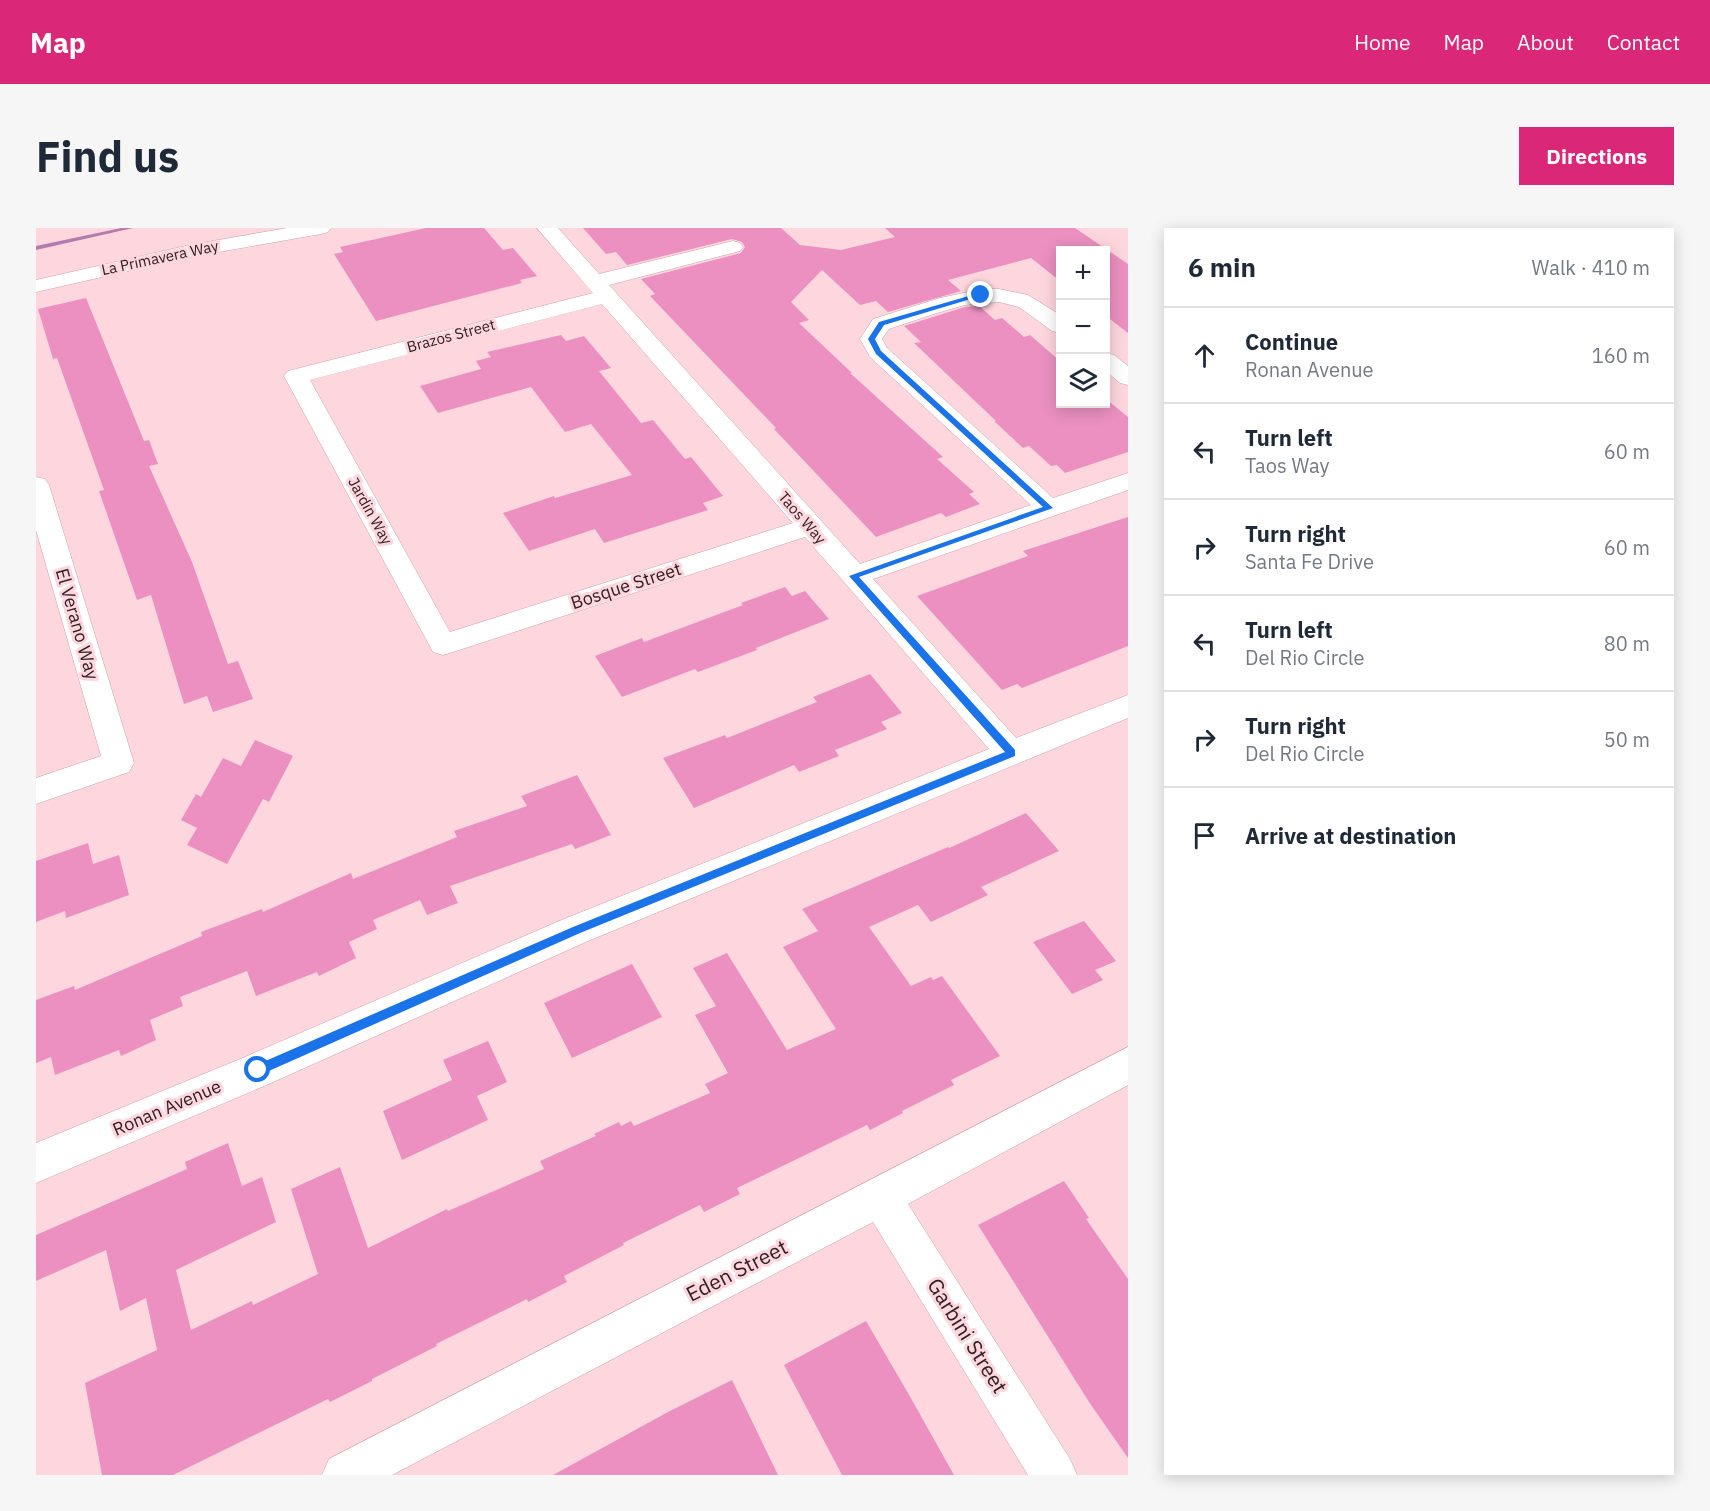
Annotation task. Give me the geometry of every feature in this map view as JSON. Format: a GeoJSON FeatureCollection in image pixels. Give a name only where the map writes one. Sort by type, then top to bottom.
{"type":"FeatureCollection","features":[{"type":"Feature","properties":{"kind":"street","name":"La Primavera Way"},"geometry":{"type":"LineString","coordinates":[[36,286],[190,251],[321,228]]}},
{"type":"Feature","properties":{"kind":"street","name":"Taos Way"},"geometry":{"type":"LineString","coordinates":[[547,228],[1011,753]]}},
{"type":"Feature","properties":{"kind":"street"},"geometry":{"type":"LineString","coordinates":[[600,289],[733,247]]}},
{"type":"Feature","properties":{"kind":"street","name":"Brazos Street"},"geometry":{"type":"LineString","coordinates":[[296,376],[600,289]]}},
{"type":"Feature","properties":{"kind":"street"},"geometry":{"type":"LineString","coordinates":[[1049,508],[878,352],[871,339],[881,324],[981,295],[1012,297],[1026,302],[1056,323]]}},
{"type":"Feature","properties":{"kind":"street"},"geometry":{"type":"LineString","coordinates":[[1110,363],[1128,378]]}},
{"type":"Feature","properties":{"kind":"street","name":"Jardin Way"},"geometry":{"type":"LineString","coordinates":[[296,376],[443,645]]}},
{"type":"Feature","properties":{"kind":"street"},"geometry":{"type":"LineString","coordinates":[[853,576],[1128,481]]}},
{"type":"Feature","properties":{"kind":"street","name":"El Verano Way"},"geometry":{"type":"LineString","coordinates":[[36,485],[118,763],[36,791]]}},
{"type":"Feature","properties":{"kind":"street","name":"Bosque Street"},"geometry":{"type":"LineString","coordinates":[[443,645],[809,527]]}},
{"type":"Feature","properties":{"kind":"street","name":"Ronan Avenue"},"geometry":{"type":"LineString","coordinates":[[36,1163],[258,1070],[576,930],[1128,706]]}},
{"type":"Feature","properties":{"kind":"street","name":"Eden Street"},"geometry":{"type":"LineString","coordinates":[[345,1475],[880,1197],[1128,1065]]}},
{"type":"Feature","properties":{"kind":"street","name":"Garbini Street"},"geometry":{"type":"LineString","coordinates":[[880,1197],[1054,1475]]}},
{"type":"Feature","properties":{"kind":"building"},"geometry":{"type":"Polygon","coordinates":[[[426,228],[484,228],[503,250],[513,248],[537,276],[520,280],[522,283],[376,321],[334,254],[343,252],[340,247],[426,228]]]}},
{"type":"Feature","properties":{"kind":"building"},"geometry":{"type":"Polygon","coordinates":[[[583,228],[781,228],[800,245],[841,250],[895,237],[885,228],[1075,228],[1102,246],[1056,246],[1056,278],[1031,258],[948,280],[961,291],[888,312],[876,301],[860,305],[822,270],[791,302],[809,320],[799,323],[852,373],[850,373],[943,457],[937,459],[974,492],[969,494],[980,504],[946,517],[941,513],[876,537],[650,296],[655,294],[641,279],[741,253],[745,247],[742,242],[732,239],[627,265],[616,252],[606,254],[583,228]]]}},
{"type":"Feature","properties":{"kind":"building"},"geometry":{"type":"Polygon","coordinates":[[[1110,252],[1128,264],[1128,333],[1110,319],[1110,252]]]}},
{"type":"Feature","properties":{"kind":"building"},"geometry":{"type":"Polygon","coordinates":[[[86,298],[144,441],[149,440],[158,464],[149,466],[192,562],[228,664],[238,661],[253,699],[213,712],[207,696],[184,704],[151,595],[137,600],[99,491],[104,490],[57,358],[53,359],[38,309],[86,298]]]}},
{"type":"Feature","properties":{"kind":"building"},"geometry":{"type":"Polygon","coordinates":[[[979,306],[995,320],[1002,318],[1024,337],[1030,335],[1056,358],[1056,408],[1110,408],[1110,402],[1128,417],[1128,452],[1065,473],[1057,465],[1051,466],[1029,446],[1023,448],[914,343],[921,342],[904,326],[965,307],[979,306]]]}},
{"type":"Feature","properties":{"kind":"building"},"geometry":{"type":"Polygon","coordinates":[[[561,335],[566,341],[584,336],[611,368],[599,371],[641,423],[653,420],[685,459],[691,457],[723,496],[703,503],[708,510],[604,543],[595,529],[529,551],[503,513],[554,496],[555,498],[632,475],[591,424],[565,432],[531,387],[438,413],[420,386],[481,369],[476,361],[491,357],[487,352],[561,335]]]}},
{"type":"Feature","properties":{"kind":"building"},"geometry":{"type":"Polygon","coordinates":[[[1128,517],[1128,646],[1022,688],[1017,684],[1002,690],[917,596],[1028,556],[1023,551],[1128,517]]]}},
{"type":"Feature","properties":{"kind":"building"},"geometry":{"type":"Polygon","coordinates":[[[785,587],[792,596],[805,591],[829,619],[756,648],[757,650],[698,672],[695,669],[622,697],[595,656],[642,638],[644,642],[785,587]]]}},
{"type":"Feature","properties":{"kind":"building"},"geometry":{"type":"Polygon","coordinates":[[[870,674],[902,713],[881,722],[887,729],[835,750],[839,756],[799,772],[794,765],[694,808],[663,758],[725,735],[727,738],[817,702],[813,697],[870,674]]]}},
{"type":"Feature","properties":{"kind":"building"},"geometry":{"type":"Polygon","coordinates":[[[255,740],[293,756],[269,802],[263,799],[227,864],[187,845],[197,828],[181,820],[196,794],[201,797],[223,758],[241,766],[255,740]]]}},
{"type":"Feature","properties":{"kind":"building"},"geometry":{"type":"Polygon","coordinates":[[[577,775],[611,835],[575,849],[572,844],[450,886],[458,903],[427,915],[420,900],[373,920],[377,929],[349,942],[356,958],[319,976],[317,972],[256,996],[247,971],[180,997],[183,1006],[150,1020],[156,1040],[121,1056],[119,1050],[55,1075],[51,1057],[36,1063],[36,1000],[74,986],[75,990],[202,936],[201,932],[262,909],[263,912],[351,873],[353,879],[457,837],[454,831],[527,806],[521,796],[577,775]]]}},
{"type":"Feature","properties":{"kind":"building"},"geometry":{"type":"Polygon","coordinates":[[[1026,813],[1059,851],[981,887],[988,895],[931,922],[918,905],[869,927],[911,986],[931,977],[933,980],[942,976],[1000,1056],[951,1080],[954,1085],[870,1130],[867,1125],[737,1188],[740,1194],[704,1212],[700,1205],[623,1243],[624,1245],[564,1276],[567,1282],[436,1344],[437,1346],[330,1402],[328,1399],[173,1475],[102,1475],[85,1383],[157,1350],[146,1298],[120,1311],[106,1250],[36,1281],[36,1235],[187,1169],[185,1162],[228,1143],[242,1186],[262,1177],[276,1222],[176,1270],[191,1330],[252,1301],[253,1305],[318,1274],[291,1189],[340,1167],[368,1248],[447,1209],[448,1211],[544,1169],[540,1161],[596,1136],[594,1134],[619,1122],[621,1126],[631,1121],[634,1126],[710,1093],[705,1084],[728,1073],[695,1015],[716,1006],[693,968],[727,953],[787,1050],[836,1029],[783,947],[818,931],[802,909],[949,848],[1026,813]]]}},
{"type":"Feature","properties":{"kind":"building"},"geometry":{"type":"Polygon","coordinates":[[[88,843],[93,864],[119,855],[129,895],[66,918],[65,911],[36,922],[36,861],[88,843]]]}},
{"type":"Feature","properties":{"kind":"building"},"geometry":{"type":"Polygon","coordinates":[[[1084,921],[1116,961],[1095,970],[1103,980],[1072,994],[1033,942],[1084,921]]]}},
{"type":"Feature","properties":{"kind":"building"},"geometry":{"type":"Polygon","coordinates":[[[632,964],[662,1017],[572,1058],[544,1003],[632,964]]]}},
{"type":"Feature","properties":{"kind":"building"},"geometry":{"type":"Polygon","coordinates":[[[488,1041],[507,1082],[477,1096],[488,1120],[402,1160],[383,1111],[452,1080],[443,1060],[488,1041]]]}},
{"type":"Feature","properties":{"kind":"building"},"geometry":{"type":"Polygon","coordinates":[[[1064,1181],[1089,1218],[1086,1219],[1128,1279],[1128,1458],[1089,1402],[978,1225],[1064,1181]]]}},
{"type":"Feature","properties":{"kind":"building"},"geometry":{"type":"Polygon","coordinates":[[[866,1321],[954,1475],[842,1475],[784,1365],[866,1321]]]}},
{"type":"Feature","properties":{"kind":"building"},"geometry":{"type":"Polygon","coordinates":[[[732,1380],[778,1475],[553,1475],[668,1412],[732,1380]]]}},
{"type":"Feature","properties":{"kind":"waterway"},"geometry":{"type":"LineString","coordinates":[[36,248],[130,228]]}},
{"type":"Feature","properties":{"kind":"route"},"geometry":{"type":"LineString","coordinates":[[258,1070],[576,930],[1011,753],[853,576],[1049,508],[878,352],[871,339],[881,324],[981,295]]}}]}
